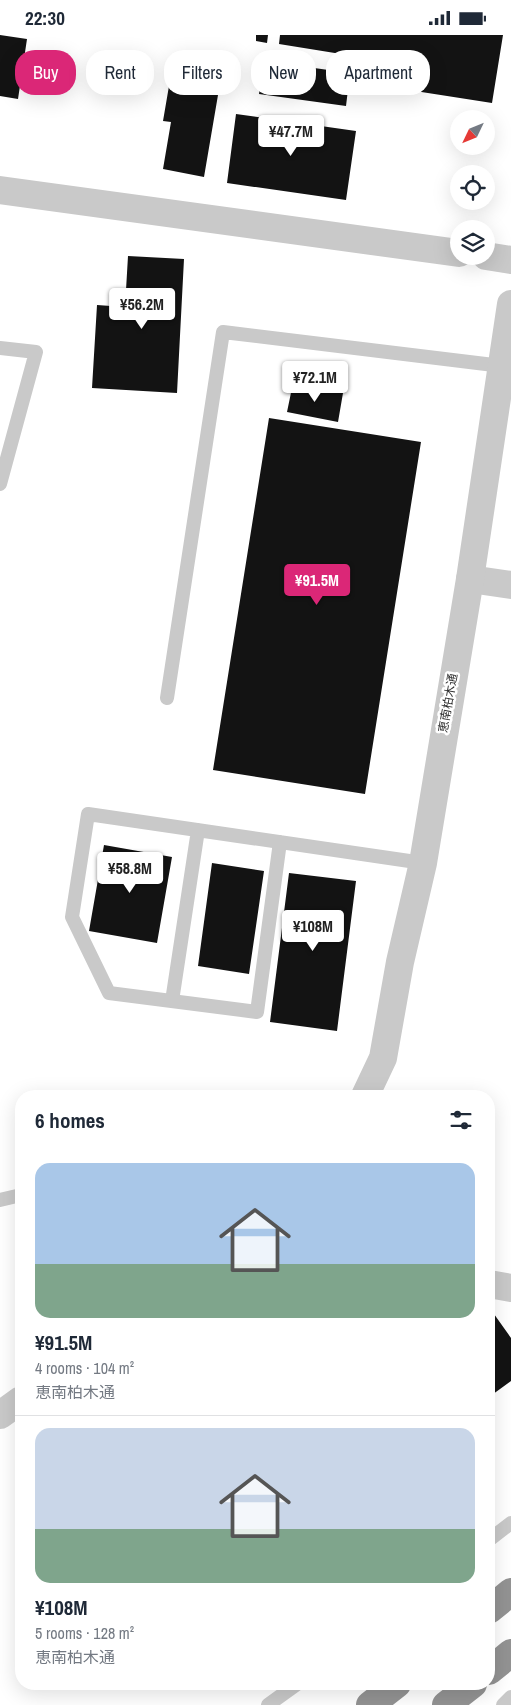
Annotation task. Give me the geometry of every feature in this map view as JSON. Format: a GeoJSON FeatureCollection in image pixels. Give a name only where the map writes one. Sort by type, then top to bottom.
{"type":"FeatureCollection","features":[{"type":"Feature","properties":{"kind":"highway"},"geometry":{"type":"LineString","coordinates":[[495,1605],[511,1592]]}},
{"type":"Feature","properties":{"kind":"highway"},"geometry":{"type":"LineString","coordinates":[[495,1666],[511,1653]]}},
{"type":"Feature","properties":{"kind":"highway"},"geometry":{"type":"LineString","coordinates":[[370,1705],[389,1690]]}},
{"type":"Feature","properties":{"kind":"highway"},"geometry":{"type":"LineString","coordinates":[[446,1705],[465,1690]]}},
{"type":"Feature","properties":{"kind":"street"},"geometry":{"type":"LineString","coordinates":[[0,190],[450,252]]}},
{"type":"Feature","properties":{"kind":"street"},"geometry":{"type":"LineString","coordinates":[[495,257],[511,260]]}},
{"type":"Feature","properties":{"kind":"street","name":"恵南柏木通"},"geometry":{"type":"LineString","coordinates":[[368,1090],[384,1059],[400,962],[423,863],[470,579],[510,318]]}},
{"type":"Feature","properties":{"kind":"street"},"geometry":{"type":"LineString","coordinates":[[470,579],[511,585]]}},
{"type":"Feature","properties":{"kind":"street"},"geometry":{"type":"LineString","coordinates":[[495,1285],[511,1287]]}},
{"type":"Feature","properties":{"kind":"lane"},"geometry":{"type":"LineString","coordinates":[[167,698],[223,331],[502,366]]}},
{"type":"Feature","properties":{"kind":"lane"},"geometry":{"type":"LineString","coordinates":[[0,347],[36,352],[5,445],[0,484]]}},
{"type":"Feature","properties":{"kind":"lane"},"geometry":{"type":"LineString","coordinates":[[280,842],[257,1012],[109,993],[72,917],[88,813],[423,863]]}},
{"type":"Feature","properties":{"kind":"lane"},"geometry":{"type":"LineString","coordinates":[[172,1001],[198,830]]}},
{"type":"Feature","properties":{"kind":"lane"},"geometry":{"type":"LineString","coordinates":[[0,1200],[15,1196]]}},
{"type":"Feature","properties":{"kind":"lane"},"geometry":{"type":"LineString","coordinates":[[495,1535],[511,1523]]}},
{"type":"Feature","properties":{"kind":"lane"},"geometry":{"type":"LineString","coordinates":[[268,1705],[289,1690]]}},
{"type":"Feature","properties":{"kind":"lane"},"geometry":{"type":"LineString","coordinates":[[503,1705],[511,1697]]}},
{"type":"Feature","properties":{"kind":"building"},"geometry":{"type":"Polygon","coordinates":[[[0,35],[27,39],[25,50],[15,50],[15,95],[19,95],[18,99],[0,96],[0,35]]]}},
{"type":"Feature","properties":{"kind":"building"},"geometry":{"type":"Polygon","coordinates":[[[256,35],[268,35],[267,43],[256,41],[256,35]]]}},
{"type":"Feature","properties":{"kind":"building"},"geometry":{"type":"Polygon","coordinates":[[[280,35],[503,35],[492,103],[430,93],[430,50],[326,50],[326,52],[279,44],[280,35]]]}},
{"type":"Feature","properties":{"kind":"building"},"geometry":{"type":"Polygon","coordinates":[[[316,68],[326,70],[326,95],[347,95],[346,106],[266,95],[316,95],[316,68]]]}},
{"type":"Feature","properties":{"kind":"building"},"geometry":{"type":"Polygon","coordinates":[[[167,95],[218,95],[204,177],[163,169],[171,122],[163,121],[167,95]]]}},
{"type":"Feature","properties":{"kind":"building"},"geometry":{"type":"Polygon","coordinates":[[[236,114],[356,131],[346,200],[227,183],[236,114]]]}},
{"type":"Feature","properties":{"kind":"building"},"geometry":{"type":"Polygon","coordinates":[[[128,256],[184,259],[177,393],[92,388],[97,305],[125,307],[128,256]]]}},
{"type":"Feature","properties":{"kind":"building"},"geometry":{"type":"Polygon","coordinates":[[[293,383],[343,393],[338,422],[287,412],[293,383]]]}},
{"type":"Feature","properties":{"kind":"building"},"geometry":{"type":"Polygon","coordinates":[[[269,418],[421,442],[365,794],[213,770],[269,418]]]}},
{"type":"Feature","properties":{"kind":"building"},"geometry":{"type":"Polygon","coordinates":[[[104,845],[172,857],[157,943],[89,931],[104,845]]]}},
{"type":"Feature","properties":{"kind":"building"},"geometry":{"type":"Polygon","coordinates":[[[212,863],[264,871],[249,974],[198,966],[212,863]]]}},
{"type":"Feature","properties":{"kind":"building"},"geometry":{"type":"Polygon","coordinates":[[[289,873],[356,881],[337,1031],[270,1022],[289,873]]]}},
{"type":"Feature","properties":{"kind":"building"},"geometry":{"type":"Polygon","coordinates":[[[495,1315],[511,1338],[511,1381],[495,1393],[495,1315]]]}}]}
